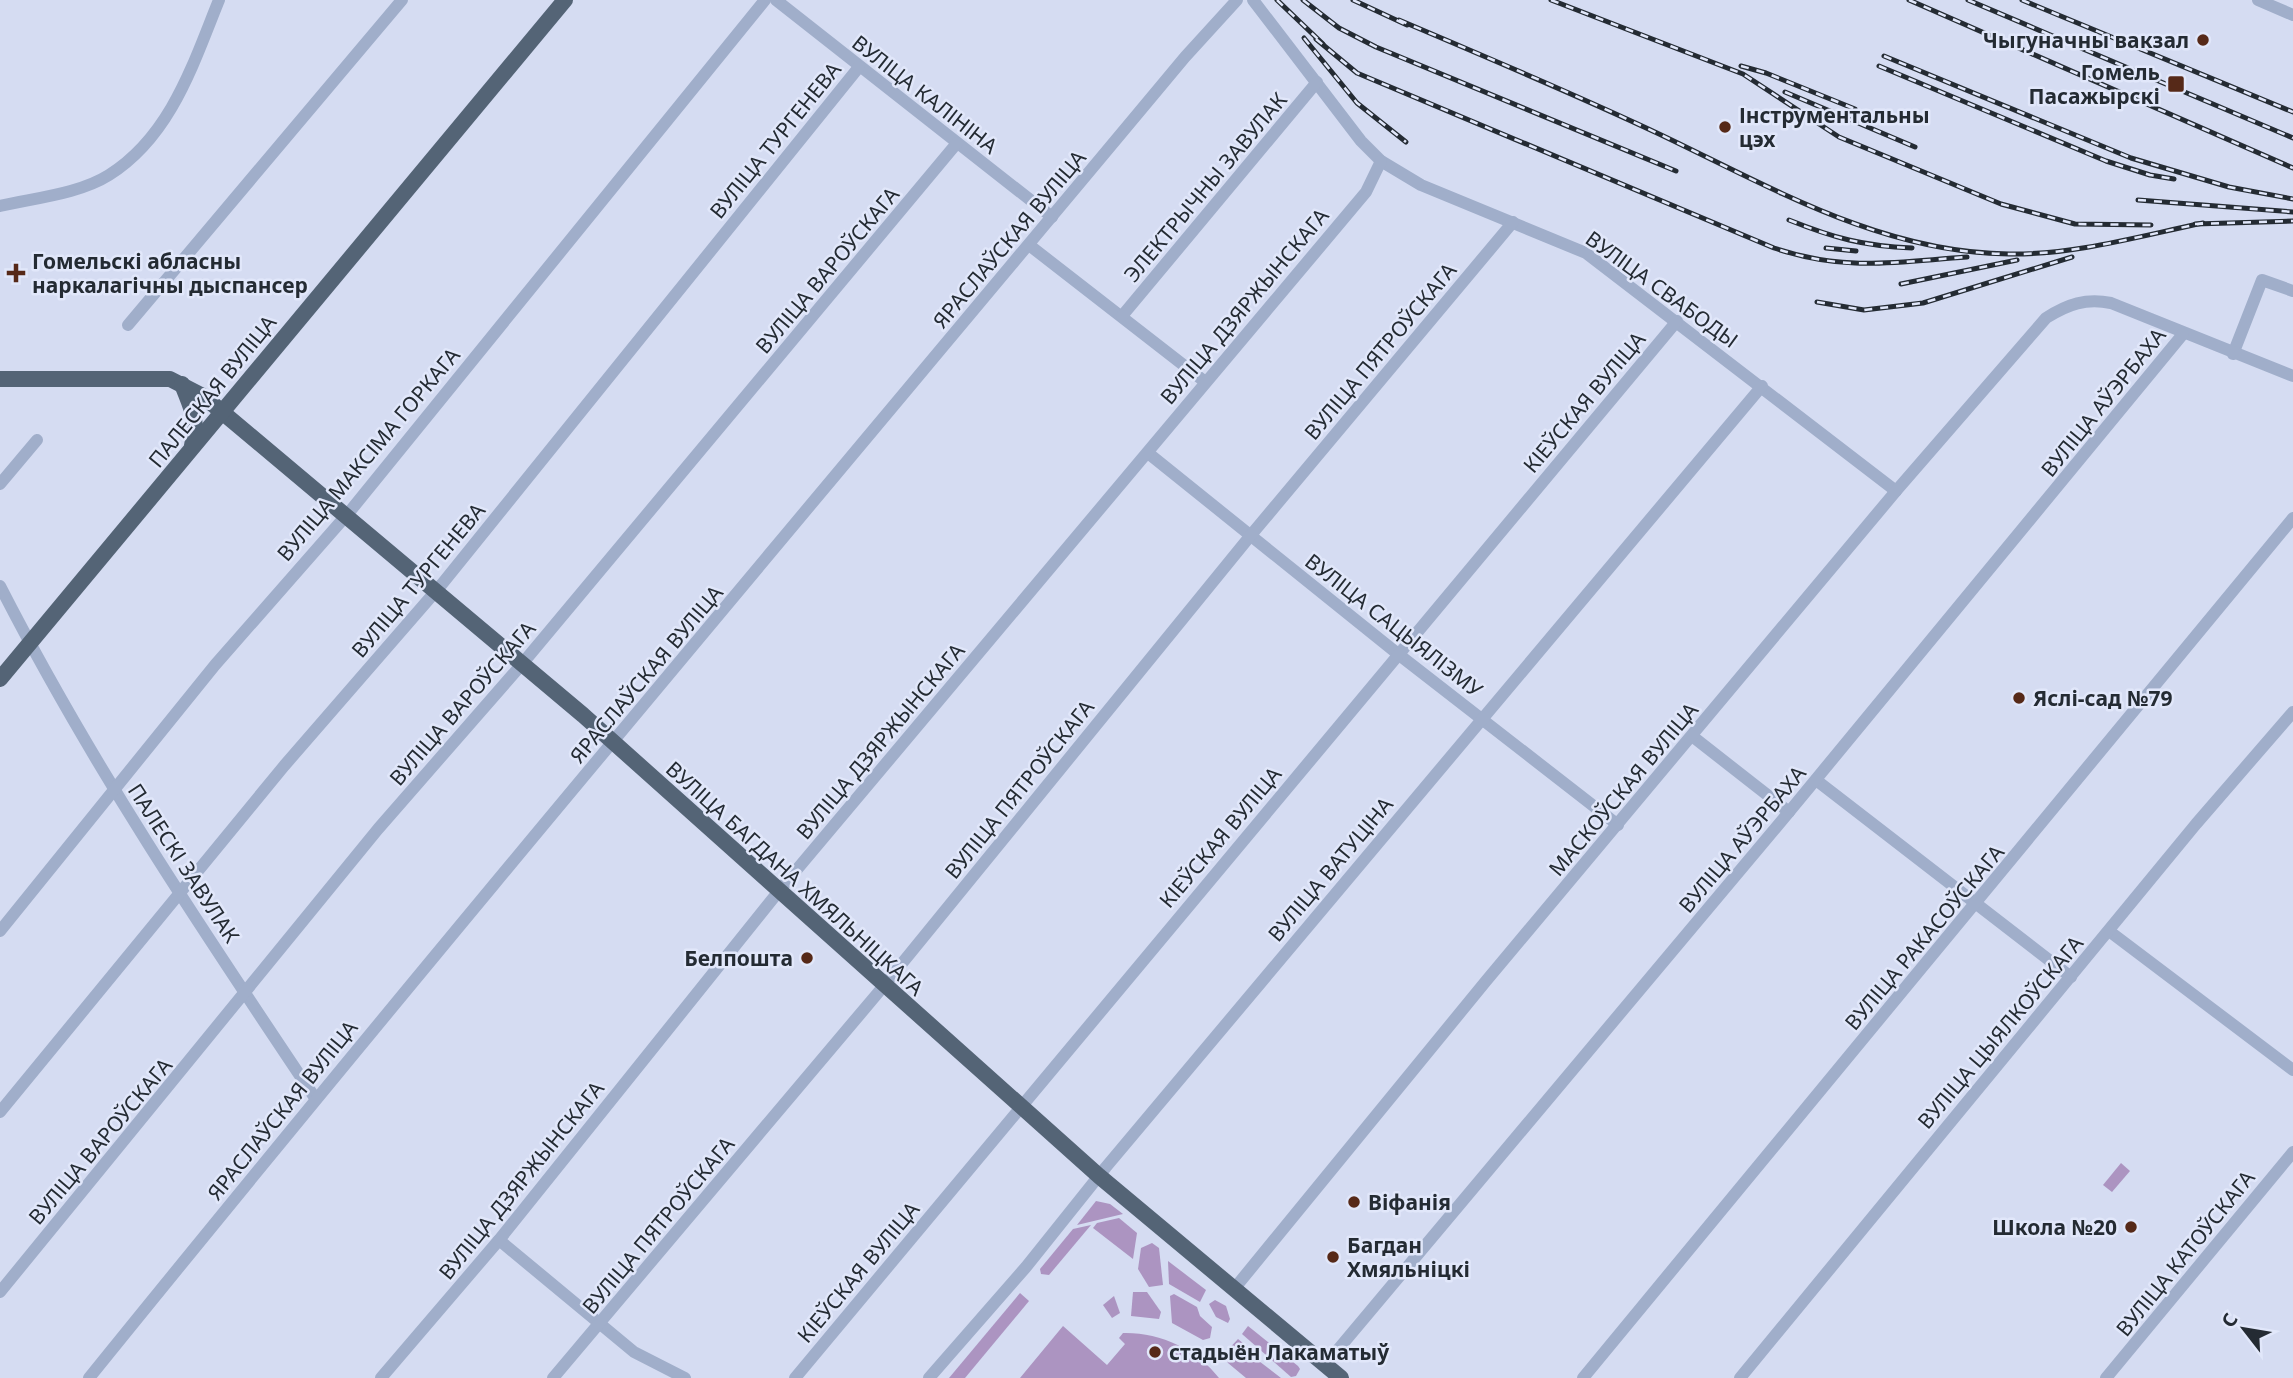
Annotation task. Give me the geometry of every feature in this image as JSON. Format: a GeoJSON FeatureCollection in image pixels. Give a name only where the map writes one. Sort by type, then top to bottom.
{"type":"FeatureCollection","features":[{"type":"Feature","properties":{"kind":"main road","name":"ПАЛЕСКАЯ ВУЛІЦА"},"geometry":{"type":"LineString","coordinates":[[0,679],[221,410],[565,0]]}},
{"type":"Feature","properties":{"kind":"main road"},"geometry":{"type":"LineString","coordinates":[[7,379],[170,379],[183,384],[195,416],[196,433],[190,450]]}},
{"type":"Feature","properties":{"kind":"main road","name":"ВУЛІЦА БАГДАНА ХМЯЛЬНІЦКАГА"},"geometry":{"type":"LineString","coordinates":[[183,384],[221,410],[522,664],[1099,1176],[1340,1378]]}},
{"type":"Feature","properties":{"kind":"street"},"geometry":{"type":"LineString","coordinates":[[0,206],[86,184],[108,175],[136,153],[157,130],[187,82],[219,0]]}},
{"type":"Feature","properties":{"kind":"street"},"geometry":{"type":"LineString","coordinates":[[128,325],[402,0]]}},
{"type":"Feature","properties":{"kind":"street","name":"ВУЛІЦА МАКСІМА ГОРКАГА"},"geometry":{"type":"LineString","coordinates":[[0,931],[215,665],[344,516],[765,0]]}},
{"type":"Feature","properties":{"kind":"street","name":"ВУЛІЦА КАЛІНІНА"},"geometry":{"type":"LineString","coordinates":[[776,0],[1052,217]]}},
{"type":"Feature","properties":{"kind":"street","name":"ЯРАСЛАЎСКАЯ ВУЛІЦА"},"geometry":{"type":"LineString","coordinates":[[89,1378],[315,1098],[1052,217],[1237,0]]}},
{"type":"Feature","properties":{"kind":"street","name":"ВУЛІЦА СВАБОДЫ"},"geometry":{"type":"LineString","coordinates":[[1253,0],[1361,141],[1381,161],[1421,185],[1586,253],[1896,491]]}},
{"type":"Feature","properties":{"kind":"street"},"geometry":{"type":"LineString","coordinates":[[2258,0],[2293,15]]}},
{"type":"Feature","properties":{"kind":"street","name":"ВУЛІЦА ТУРГЕНЕВА"},"geometry":{"type":"LineString","coordinates":[[0,1112],[178,895],[435,591],[859,67]]}},
{"type":"Feature","properties":{"kind":"street","name":"ЭЛЕКТРЫЧНЫ ЗАВУЛАК"},"geometry":{"type":"LineString","coordinates":[[1122,316],[1317,82]]}},
{"type":"Feature","properties":{"kind":"street","name":"ВУЛІЦА ВАРОЎСКАГА"},"geometry":{"type":"LineString","coordinates":[[0,1292],[247,993],[378,829],[522,664],[957,143]]}},
{"type":"Feature","properties":{"kind":"street","name":"ВУЛІЦА ДЗЯРЖЫНСКАГА"},"geometry":{"type":"LineString","coordinates":[[381,1378],[499,1240],[778,892],[1366,191],[1381,161]]}},
{"type":"Feature","properties":{"kind":"street","name":"ВУЛІЦА ПЯТРОЎСКАГА"},"geometry":{"type":"LineString","coordinates":[[553,1378],[883,986],[1251,535],[1513,222]]}},
{"type":"Feature","properties":{"kind":"street"},"geometry":{"type":"LineString","coordinates":[[1030,245],[1204,381]]}},
{"type":"Feature","properties":{"kind":"street"},"geometry":{"type":"LineString","coordinates":[[2233,354],[2262,280],[2293,291]]}},
{"type":"Feature","properties":{"kind":"street","name":"МАСКОЎСКАЯ ВУЛІЦА"},"geometry":{"type":"LineString","coordinates":[[1234,1289],[1896,491],[2046,318],[2064,306],[2094,300],[2111,303],[2183,334]]}},
{"type":"Feature","properties":{"kind":"street","name":"КІЕЎСКАЯ ВУЛІЦА"},"geometry":{"type":"LineString","coordinates":[[794,1378],[1677,321]]}},
{"type":"Feature","properties":{"kind":"street"},"geometry":{"type":"LineString","coordinates":[[2183,334],[2293,376]]}},
{"type":"Feature","properties":{"kind":"street","name":"ВУЛІЦА АЎЭРБАХА"},"geometry":{"type":"LineString","coordinates":[[1325,1365],[1816,780],[2183,334]]}},
{"type":"Feature","properties":{"kind":"street","name":"ВУЛІЦА ВАТУЦІНА"},"geometry":{"type":"LineString","coordinates":[[929,1378],[1026,1267],[1099,1176],[1762,386]]}},
{"type":"Feature","properties":{"kind":"street"},"geometry":{"type":"LineString","coordinates":[[0,484],[37,440]]}},
{"type":"Feature","properties":{"kind":"street","name":"ВУЛІЦА САЦЫЯЛІЗМУ"},"geometry":{"type":"LineString","coordinates":[[1148,453],[1398,654],[1618,825]]}},
{"type":"Feature","properties":{"kind":"street","name":"ВУЛІЦА РАКАСОЎСКАГА"},"geometry":{"type":"LineString","coordinates":[[1583,1378],[1976,906],[2293,518]]}},
{"type":"Feature","properties":{"kind":"street","name":"ПАЛЕСКІ ЗАВУЛАК"},"geometry":{"type":"LineString","coordinates":[[0,586],[113,790],[178,895],[247,993],[315,1098]]}},
{"type":"Feature","properties":{"kind":"street","name":"ВУЛІЦА ЦЫЯЛКОЎСКАГА"},"geometry":{"type":"LineString","coordinates":[[1740,1378],[2196,824],[2293,712]]}},
{"type":"Feature","properties":{"kind":"street"},"geometry":{"type":"LineString","coordinates":[[1692,736],[1789,812]]}},
{"type":"Feature","properties":{"kind":"street"},"geometry":{"type":"LineString","coordinates":[[1816,780],[2071,977]]}},
{"type":"Feature","properties":{"kind":"street"},"geometry":{"type":"LineString","coordinates":[[2109,931],[2293,1070]]}},
{"type":"Feature","properties":{"kind":"street","name":"ВУЛІЦА КАТОЎСКАГА"},"geometry":{"type":"LineString","coordinates":[[2106,1378],[2293,1152]]}},
{"type":"Feature","properties":{"kind":"street"},"geometry":{"type":"LineString","coordinates":[[499,1240],[598,1325],[634,1352],[685,1378]]}},
{"type":"Feature","properties":{"kind":"shaded area"},"geometry":{"type":"Polygon","coordinates":[[[2121,1163],[2130,1171],[2112,1192],[2103,1185],[2121,1163]]]}},
{"type":"Feature","properties":{"kind":"shaded area"},"geometry":{"type":"Polygon","coordinates":[[[1096,1201],[1110,1204],[1123,1214],[1077,1225],[1096,1201]]]}},
{"type":"Feature","properties":{"kind":"shaded area"},"geometry":{"type":"Polygon","coordinates":[[[1119,1218],[1137,1233],[1133,1259],[1093,1228],[1097,1223],[1119,1218]]]}},
{"type":"Feature","properties":{"kind":"shaded area"},"geometry":{"type":"Polygon","coordinates":[[[1091,1225],[1049,1275],[1041,1274],[1040,1269],[1073,1229],[1091,1225]]]}},
{"type":"Feature","properties":{"kind":"shaded area"},"geometry":{"type":"Polygon","coordinates":[[[1152,1243],[1159,1248],[1163,1285],[1149,1287],[1138,1269],[1141,1248],[1152,1243]]]}},
{"type":"Feature","properties":{"kind":"shaded area"},"geometry":{"type":"Polygon","coordinates":[[[1168,1261],[1206,1290],[1200,1302],[1169,1284],[1168,1261]]]}},
{"type":"Feature","properties":{"kind":"shaded area"},"geometry":{"type":"Polygon","coordinates":[[[1133,1292],[1147,1292],[1161,1312],[1159,1319],[1131,1316],[1133,1292]]]}},
{"type":"Feature","properties":{"kind":"shaded area"},"geometry":{"type":"Polygon","coordinates":[[[1020,1293],[1029,1301],[965,1378],[949,1378],[1020,1293]]]}},
{"type":"Feature","properties":{"kind":"shaded area"},"geometry":{"type":"Polygon","coordinates":[[[1174,1294],[1197,1307],[1200,1316],[1212,1327],[1210,1338],[1203,1340],[1172,1323],[1170,1296],[1174,1294]]]}},
{"type":"Feature","properties":{"kind":"shaded area"},"geometry":{"type":"Polygon","coordinates":[[[1114,1296],[1120,1313],[1112,1318],[1103,1305],[1114,1296]]]}},
{"type":"Feature","properties":{"kind":"shaded area"},"geometry":{"type":"Polygon","coordinates":[[[1215,1300],[1226,1306],[1230,1319],[1228,1323],[1216,1317],[1209,1304],[1215,1300]]]}},
{"type":"Feature","properties":{"kind":"shaded area","name":"стадыён Лакаматыў"},"geometry":{"type":"Polygon","coordinates":[[[1063,1326],[1107,1365],[1125,1344],[1119,1338],[1123,1333],[1137,1333],[1176,1344],[1200,1359],[1219,1378],[1020,1378],[1063,1326]]]}},
{"type":"Feature","properties":{"kind":"shaded area"},"geometry":{"type":"Polygon","coordinates":[[[1248,1326],[1298,1366],[1300,1369],[1296,1376],[1291,1377],[1242,1334],[1248,1326]]]}},
{"type":"Feature","properties":{"kind":"shaded area"},"geometry":{"type":"Polygon","coordinates":[[[1238,1339],[1249,1348],[1251,1355],[1281,1378],[1246,1378],[1228,1363],[1224,1354],[1238,1339]]]}},
{"type":"Feature","properties":{"kind":"railway"},"geometry":{"type":"LineString","coordinates":[[1277,0],[1323,44]]}},
{"type":"Feature","properties":{"kind":"railway"},"geometry":{"type":"LineString","coordinates":[[1303,0],[1339,28],[1376,47],[1676,171]]}},
{"type":"Feature","properties":{"kind":"railway"},"geometry":{"type":"LineString","coordinates":[[1353,0],[1407,25]]}},
{"type":"Feature","properties":{"kind":"railway"},"geometry":{"type":"LineString","coordinates":[[1551,0],[1743,74],[1839,137],[2001,204],[2075,224],[2151,225]]}},
{"type":"Feature","properties":{"kind":"railway"},"geometry":{"type":"LineString","coordinates":[[1909,0],[2293,168]]}},
{"type":"Feature","properties":{"kind":"railway"},"geometry":{"type":"LineString","coordinates":[[1968,0],[2293,138]]}},
{"type":"Feature","properties":{"kind":"railway"},"geometry":{"type":"LineString","coordinates":[[2022,0],[2293,112]]}},
{"type":"Feature","properties":{"kind":"railway"},"geometry":{"type":"LineString","coordinates":[[1399,20],[1593,104],[1827,213],[1916,242],[1962,251],[2033,253],[2107,244],[2203,223]]}},
{"type":"Feature","properties":{"kind":"railway"},"geometry":{"type":"LineString","coordinates":[[1304,38],[1357,103],[1406,142]]}},
{"type":"Feature","properties":{"kind":"railway"},"geometry":{"type":"LineString","coordinates":[[1316,39],[1357,73],[1774,248],[1847,263],[1893,263],[1967,257]]}},
{"type":"Feature","properties":{"kind":"railway"},"geometry":{"type":"LineString","coordinates":[[1884,56],[2131,158],[2229,187],[2293,199]]}},
{"type":"Feature","properties":{"kind":"railway"},"geometry":{"type":"LineString","coordinates":[[1741,66],[1766,73],[1855,109]]}},
{"type":"Feature","properties":{"kind":"railway"},"geometry":{"type":"LineString","coordinates":[[1879,66],[2106,161],[2150,175],[2174,179]]}},
{"type":"Feature","properties":{"kind":"railway"},"geometry":{"type":"LineString","coordinates":[[1785,92],[1915,147]]}},
{"type":"Feature","properties":{"kind":"railway"},"geometry":{"type":"LineString","coordinates":[[2138,200],[2293,212]]}},
{"type":"Feature","properties":{"kind":"railway"},"geometry":{"type":"LineString","coordinates":[[1789,220],[1849,240],[1912,248]]}},
{"type":"Feature","properties":{"kind":"railway"},"geometry":{"type":"LineString","coordinates":[[2195,224],[2293,221]]}},
{"type":"Feature","properties":{"kind":"railway"},"geometry":{"type":"LineString","coordinates":[[1826,248],[1856,251]]}},
{"type":"Feature","properties":{"kind":"railway"},"geometry":{"type":"LineString","coordinates":[[1817,302],[1864,310],[1923,303],[2072,257]]}},
{"type":"Feature","properties":{"kind":"railway"},"geometry":{"type":"LineString","coordinates":[[1901,284],[2017,260]]}},
{"type":"Feature","properties":{"kind":"place","name":"Чыгуначны вакзал"},"geometry":{"type":"Point","coordinates":[2203,40]}},
{"type":"Feature","properties":{"kind":"place","name":"Гомель Пасажырскі"},"geometry":{"type":"Point","coordinates":[2176,84]}},
{"type":"Feature","properties":{"kind":"place","name":"Інструментальны цэх"},"geometry":{"type":"Point","coordinates":[1725,127]}},
{"type":"Feature","properties":{"kind":"place","name":"Гомельскі абласны наркалагічны дыспансер"},"geometry":{"type":"Point","coordinates":[16,273]}},
{"type":"Feature","properties":{"kind":"place","name":"Яслі-сад №79"},"geometry":{"type":"Point","coordinates":[2019,698]}},
{"type":"Feature","properties":{"kind":"place","name":"Белпошта"},"geometry":{"type":"Point","coordinates":[807,958]}},
{"type":"Feature","properties":{"kind":"place","name":"Віфанія"},"geometry":{"type":"Point","coordinates":[1354,1202]}},
{"type":"Feature","properties":{"kind":"place","name":"Школа №20"},"geometry":{"type":"Point","coordinates":[2131,1227]}},
{"type":"Feature","properties":{"kind":"place","name":"Багдан Хмяльніцкі"},"geometry":{"type":"Point","coordinates":[1333,1257]}},
{"type":"Feature","properties":{"kind":"place","name":"стадыён Лакаматыў"},"geometry":{"type":"Point","coordinates":[1155,1352]}}]}
